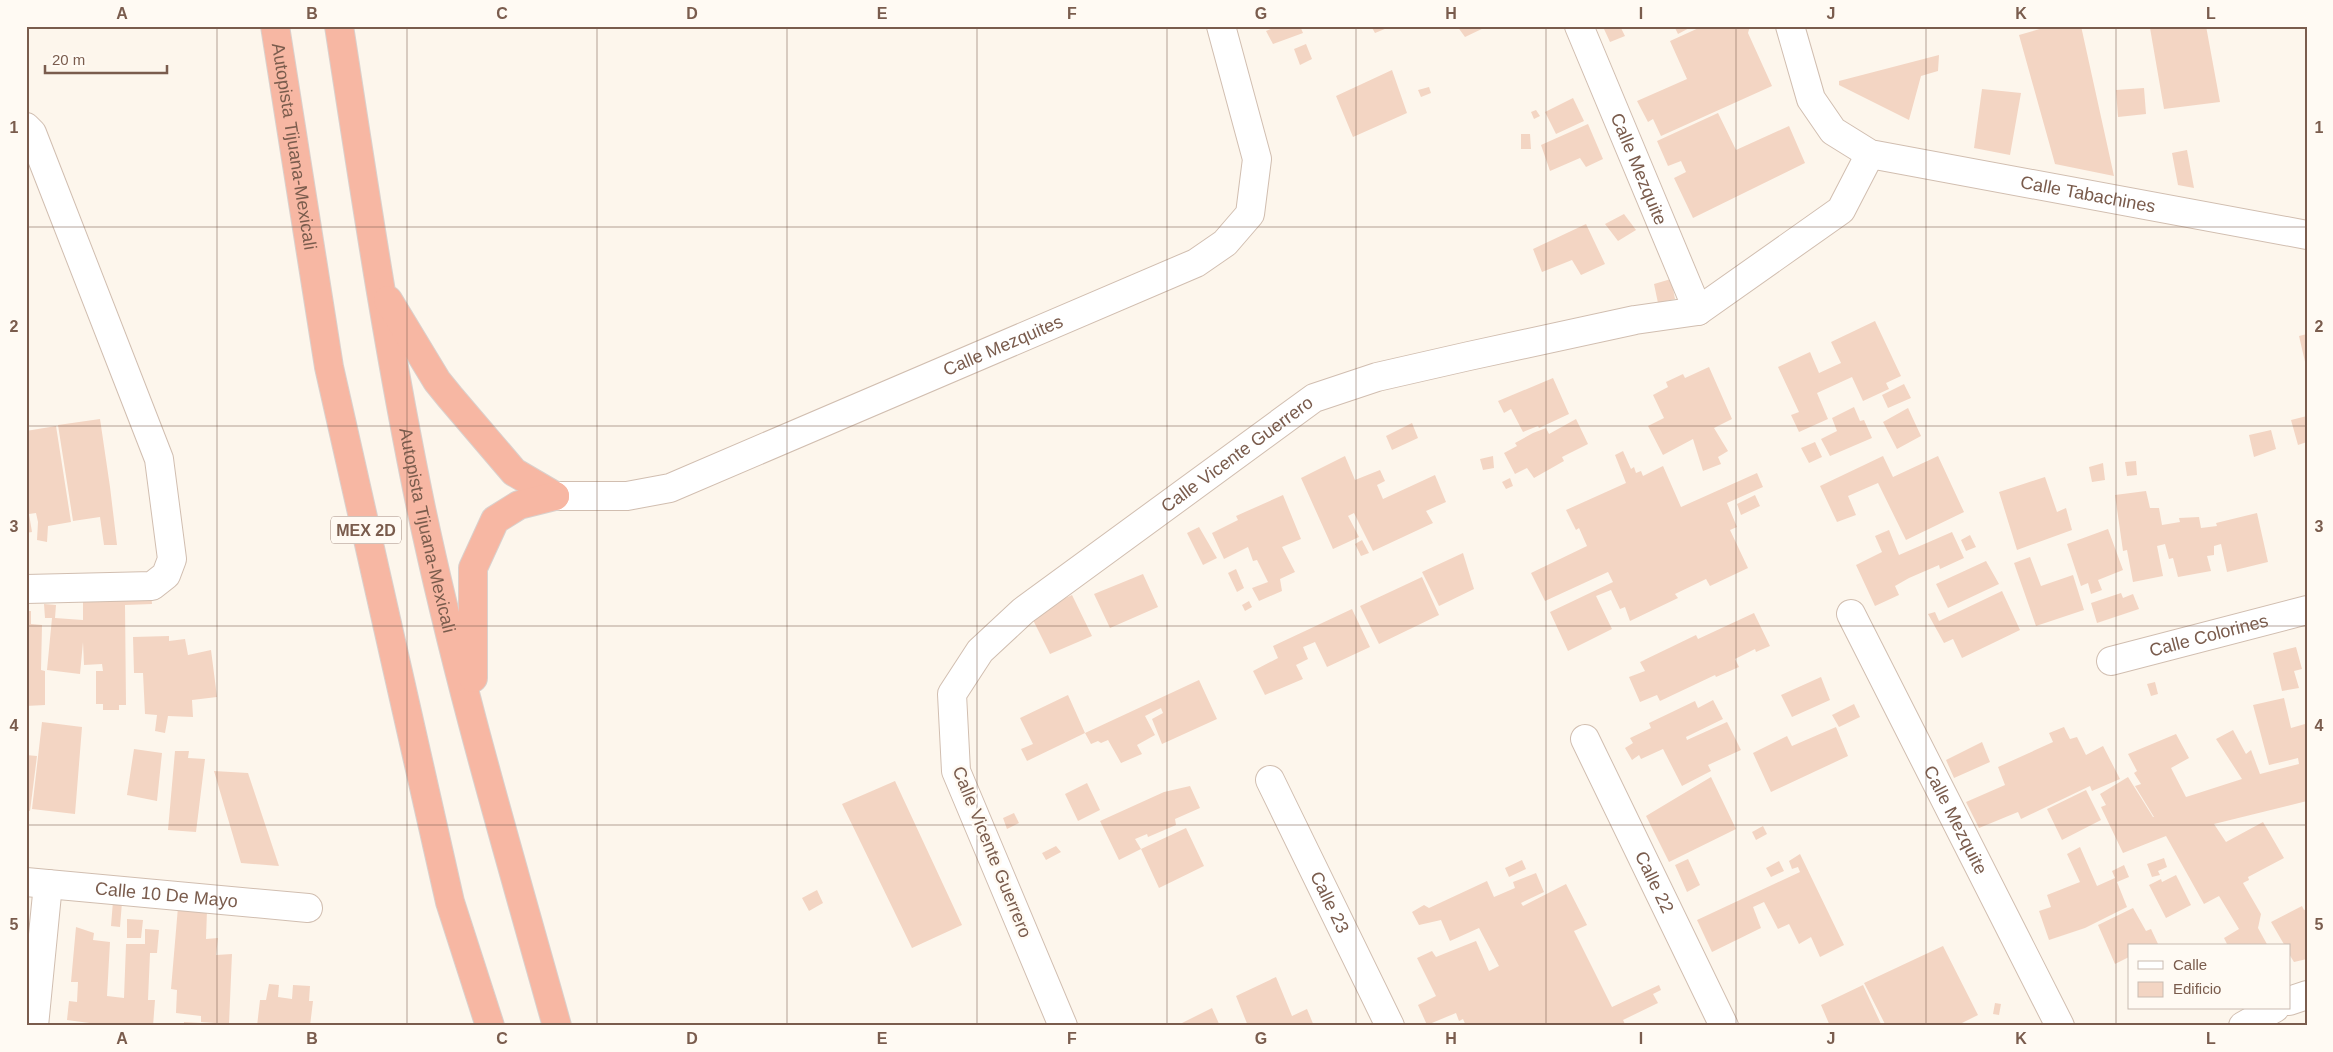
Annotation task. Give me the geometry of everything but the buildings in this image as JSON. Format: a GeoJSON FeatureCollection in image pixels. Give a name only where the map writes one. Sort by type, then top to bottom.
{"type":"FeatureCollection","features":[{"type":"Feature","properties":{"kind":"highway","name":"Autopista Tijuana-Mexicali"},"geometry":{"type":"LineString","coordinates":[[275,26],[329,367],[450,902],[490,1026]]}},
{"type":"Feature","properties":{"kind":"highway","name":"Autopista Tijuana-Mexicali"},"geometry":{"type":"LineString","coordinates":[[339,26],[379,284],[422,509],[473,724],[557,1026]]}},
{"type":"Feature","properties":{"kind":"highway"},"geometry":{"type":"LineString","coordinates":[[379,284],[436,381],[514,472],[555,496]]}},
{"type":"Feature","properties":{"kind":"highway"},"geometry":{"type":"LineString","coordinates":[[473,724],[473,568],[495,520],[519,505],[555,496]]}},
{"type":"Feature","properties":{"kind":"street","name":"Calle Mezquites"},"geometry":{"type":"LineString","coordinates":[[555,496],[627,496],[670,488],[1196,263],[1226,243],[1250,214],[1257,159],[1221,26]]}},
{"type":"Feature","properties":{"kind":"street","name":"Calle Mezquite"},"geometry":{"type":"LineString","coordinates":[[1579,26],[1698,311]]}},
{"type":"Feature","properties":{"kind":"street"},"geometry":{"type":"LineString","coordinates":[[1795,27],[1811,99],[1833,131],[1870,154]]}},
{"type":"Feature","properties":{"kind":"street"},"geometry":{"type":"LineString","coordinates":[[26,128],[32,133],[160,459],[172,559],[166,576],[152,586],[26,589]]}},
{"type":"Feature","properties":{"kind":"street","name":"Calle Vicente Guerrero"},"geometry":{"type":"LineString","coordinates":[[1063,1026],[956,771],[952,694],[980,651],[1023,611],[1314,398],[1377,377],[1469,356],[1635,320],[1698,311],[1841,210],[1870,154]]}},
{"type":"Feature","properties":{"kind":"street","name":"Calle Tabachines"},"geometry":{"type":"LineString","coordinates":[[1870,154],[2307,236]]}},
{"type":"Feature","properties":{"kind":"street","name":"Calle Colorines"},"geometry":{"type":"LineString","coordinates":[[2111,661],[2307,610]]}},
{"type":"Feature","properties":{"kind":"street","name":"Calle Mezquite"},"geometry":{"type":"LineString","coordinates":[[1851,614],[2060,1026]]}},
{"type":"Feature","properties":{"kind":"street","name":"Calle 22"},"geometry":{"type":"LineString","coordinates":[[1584,739],[1724,1026]]}},
{"type":"Feature","properties":{"kind":"street","name":"Calle 23"},"geometry":{"type":"LineString","coordinates":[[1270,780],[1390,1026]]}},
{"type":"Feature","properties":{"kind":"street"},"geometry":{"type":"LineString","coordinates":[[34,1026],[37,883]]}},
{"type":"Feature","properties":{"kind":"street","name":"Calle 10 De Mayo"},"geometry":{"type":"LineString","coordinates":[[37,883],[308,908]]}},
{"type":"Feature","properties":{"kind":"street"},"geometry":{"type":"LineString","coordinates":[[2290,1001],[2307,995]]}},
{"type":"Feature","properties":{"kind":"street"},"geometry":{"type":"LineString","coordinates":[[2243,1026],[2271,1010]]}}]}
